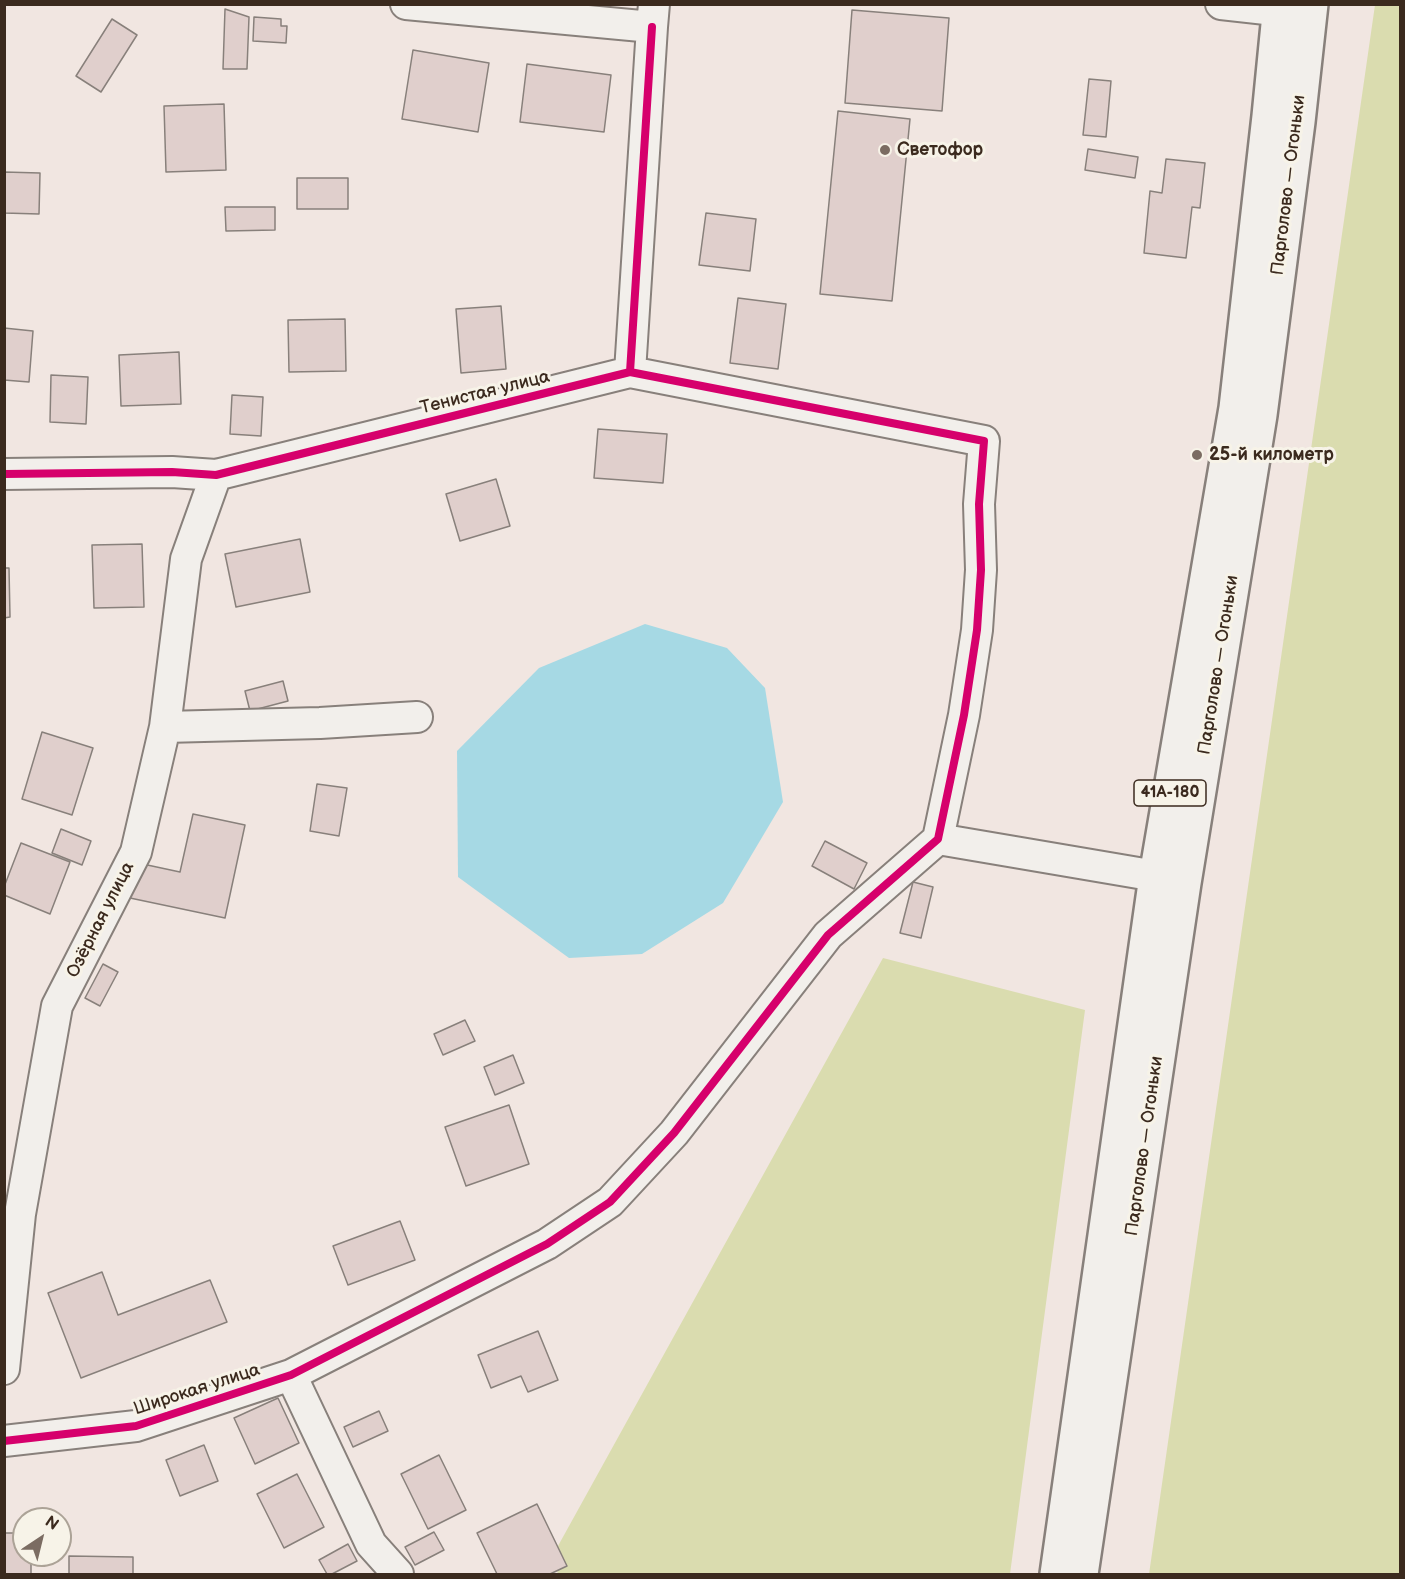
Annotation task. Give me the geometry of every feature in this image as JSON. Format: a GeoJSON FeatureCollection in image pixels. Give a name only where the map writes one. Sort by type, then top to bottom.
{"type":"FeatureCollection","features":[{"type":"Feature","properties":{"kind":"main road","name":"Парголово — Огоньки"},"geometry":{"type":"LineString","coordinates":[[1057,1575],[1156,876],[1236,408],[1295,8]]}},
{"type":"Feature","properties":{"kind":"main road","name":"Парголово — Огоньки"},"geometry":{"type":"LineString","coordinates":[[1081,1575],[1184,883],[1260,415],[1295,8]]}},
{"type":"Feature","properties":{"kind":"street"},"geometry":{"type":"LineString","coordinates":[[406,4],[653,16],[630,372],[984,441],[979,504],[981,570],[977,630],[964,714],[938,839],[1156,876]]}},
{"type":"Feature","properties":{"kind":"street"},"geometry":{"type":"LineString","coordinates":[[1221,4],[1295,8]]}},
{"type":"Feature","properties":{"kind":"street","name":"Тенистая улица"},"geometry":{"type":"LineString","coordinates":[[4,474],[171,472],[216,475],[630,372]]}},
{"type":"Feature","properties":{"kind":"street","name":"Озёрная улица"},"geometry":{"type":"LineString","coordinates":[[4,1369],[20,1214],[57,1006],[135,852],[165,727],[186,559],[216,475]]}},
{"type":"Feature","properties":{"kind":"street"},"geometry":{"type":"LineString","coordinates":[[165,727],[320,723],[417,717]]}},
{"type":"Feature","properties":{"kind":"street","name":"Широкая улица"},"geometry":{"type":"LineString","coordinates":[[4,1441],[136,1426],[291,1375],[547,1244],[610,1202],[674,1133],[828,935],[938,839]]}},
{"type":"Feature","properties":{"kind":"street"},"geometry":{"type":"LineString","coordinates":[[291,1375],[371,1544],[398,1575]]}},
{"type":"Feature","properties":{"kind":"green space"},"geometry":{"type":"Polygon","coordinates":[[[1375,5],[1400,5],[1400,1574],[1149,1574],[1375,5]]]}},
{"type":"Feature","properties":{"kind":"green space"},"geometry":{"type":"Polygon","coordinates":[[[883,958],[1085,1010],[1010,1574],[558,1574],[553,1555],[883,958]]]}},
{"type":"Feature","properties":{"kind":"water"},"geometry":{"type":"Polygon","coordinates":[[[645,624],[727,648],[765,688],[783,802],[723,903],[642,954],[569,958],[458,877],[457,751],[539,668],[645,624]]]}},
{"type":"Feature","properties":{"kind":"building"},"geometry":{"type":"Polygon","coordinates":[[[225,9],[249,17],[247,69],[223,69],[225,9]]]}},
{"type":"Feature","properties":{"kind":"building"},"geometry":{"type":"Polygon","coordinates":[[[852,10],[949,18],[942,111],[845,103],[852,10]]]}},
{"type":"Feature","properties":{"kind":"building"},"geometry":{"type":"Polygon","coordinates":[[[254,17],[281,19],[281,26],[287,26],[286,43],[253,41],[254,17]]]}},
{"type":"Feature","properties":{"kind":"building"},"geometry":{"type":"Polygon","coordinates":[[[112,19],[137,35],[101,92],[76,76],[112,19]]]}},
{"type":"Feature","properties":{"kind":"building"},"geometry":{"type":"Polygon","coordinates":[[[413,50],[489,63],[478,132],[402,119],[413,50]]]}},
{"type":"Feature","properties":{"kind":"building"},"geometry":{"type":"Polygon","coordinates":[[[527,64],[611,75],[604,132],[520,122],[527,64]]]}},
{"type":"Feature","properties":{"kind":"building"},"geometry":{"type":"Polygon","coordinates":[[[1089,79],[1111,81],[1106,137],[1083,135],[1089,79]]]}},
{"type":"Feature","properties":{"kind":"building"},"geometry":{"type":"Polygon","coordinates":[[[224,104],[226,170],[166,172],[164,106],[224,104]]]}},
{"type":"Feature","properties":{"kind":"building"},"geometry":{"type":"Polygon","coordinates":[[[838,111],[910,119],[892,301],[820,294],[838,111]]]}},
{"type":"Feature","properties":{"kind":"building"},"geometry":{"type":"Polygon","coordinates":[[[1088,149],[1138,157],[1135,178],[1085,170],[1088,149]]]}},
{"type":"Feature","properties":{"kind":"building"},"geometry":{"type":"Polygon","coordinates":[[[1166,159],[1205,163],[1200,208],[1192,207],[1186,258],[1144,253],[1150,191],[1162,193],[1166,159]]]}},
{"type":"Feature","properties":{"kind":"building"},"geometry":{"type":"Polygon","coordinates":[[[4,172],[40,173],[39,214],[4,213],[4,172]]]}},
{"type":"Feature","properties":{"kind":"building"},"geometry":{"type":"Polygon","coordinates":[[[297,178],[348,178],[348,209],[297,209],[297,178]]]}},
{"type":"Feature","properties":{"kind":"building"},"geometry":{"type":"Polygon","coordinates":[[[225,207],[275,207],[275,230],[226,231],[225,207]]]}},
{"type":"Feature","properties":{"kind":"building"},"geometry":{"type":"Polygon","coordinates":[[[706,213],[756,219],[750,271],[699,265],[706,213]]]}},
{"type":"Feature","properties":{"kind":"building"},"geometry":{"type":"Polygon","coordinates":[[[738,298],[786,304],[778,369],[730,363],[738,298]]]}},
{"type":"Feature","properties":{"kind":"building"},"geometry":{"type":"Polygon","coordinates":[[[501,306],[506,369],[461,373],[456,309],[501,306]]]}},
{"type":"Feature","properties":{"kind":"building"},"geometry":{"type":"Polygon","coordinates":[[[345,319],[346,371],[289,372],[288,320],[345,319]]]}},
{"type":"Feature","properties":{"kind":"building"},"geometry":{"type":"Polygon","coordinates":[[[4,328],[33,331],[29,382],[4,380],[4,328]]]}},
{"type":"Feature","properties":{"kind":"building"},"geometry":{"type":"Polygon","coordinates":[[[179,352],[181,404],[121,406],[119,355],[179,352]]]}},
{"type":"Feature","properties":{"kind":"building"},"geometry":{"type":"Polygon","coordinates":[[[51,375],[88,377],[86,424],[50,422],[51,375]]]}},
{"type":"Feature","properties":{"kind":"building"},"geometry":{"type":"Polygon","coordinates":[[[232,395],[263,397],[261,436],[230,434],[232,395]]]}},
{"type":"Feature","properties":{"kind":"building"},"geometry":{"type":"Polygon","coordinates":[[[598,429],[667,434],[663,483],[594,478],[598,429]]]}},
{"type":"Feature","properties":{"kind":"building"},"geometry":{"type":"Polygon","coordinates":[[[496,479],[510,526],[460,541],[446,494],[496,479]]]}},
{"type":"Feature","properties":{"kind":"building"},"geometry":{"type":"Polygon","coordinates":[[[300,539],[310,592],[236,607],[225,554],[300,539]]]}},
{"type":"Feature","properties":{"kind":"building"},"geometry":{"type":"Polygon","coordinates":[[[142,544],[144,607],[94,608],[92,545],[142,544]]]}},
{"type":"Feature","properties":{"kind":"building"},"geometry":{"type":"Polygon","coordinates":[[[4,568],[9,568],[10,617],[4,618],[4,568]]]}},
{"type":"Feature","properties":{"kind":"building"},"geometry":{"type":"Polygon","coordinates":[[[283,681],[288,701],[250,711],[245,691],[283,681]]]}},
{"type":"Feature","properties":{"kind":"building"},"geometry":{"type":"Polygon","coordinates":[[[42,732],[93,748],[72,815],[22,799],[42,732]]]}},
{"type":"Feature","properties":{"kind":"building"},"geometry":{"type":"Polygon","coordinates":[[[317,784],[347,788],[339,836],[310,831],[317,784]]]}},
{"type":"Feature","properties":{"kind":"building"},"geometry":{"type":"Polygon","coordinates":[[[193,814],[245,825],[225,918],[130,898],[138,863],[180,872],[193,814]]]}},
{"type":"Feature","properties":{"kind":"building"},"geometry":{"type":"Polygon","coordinates":[[[61,829],[91,841],[82,865],[52,853],[61,829]]]}},
{"type":"Feature","properties":{"kind":"building"},"geometry":{"type":"Polygon","coordinates":[[[825,841],[867,863],[854,889],[812,866],[825,841]]]}},
{"type":"Feature","properties":{"kind":"building"},"geometry":{"type":"Polygon","coordinates":[[[21,843],[70,862],[50,914],[4,895],[4,887],[21,843]]]}},
{"type":"Feature","properties":{"kind":"building"},"geometry":{"type":"Polygon","coordinates":[[[913,882],[933,887],[921,938],[900,933],[913,882]]]}},
{"type":"Feature","properties":{"kind":"building"},"geometry":{"type":"Polygon","coordinates":[[[103,964],[118,972],[100,1006],[85,998],[103,964]]]}},
{"type":"Feature","properties":{"kind":"building"},"geometry":{"type":"Polygon","coordinates":[[[465,1020],[475,1041],[443,1055],[434,1034],[465,1020]]]}},
{"type":"Feature","properties":{"kind":"building"},"geometry":{"type":"Polygon","coordinates":[[[513,1055],[524,1083],[495,1095],[484,1067],[513,1055]]]}},
{"type":"Feature","properties":{"kind":"building"},"geometry":{"type":"Polygon","coordinates":[[[509,1105],[529,1164],[466,1186],[445,1127],[509,1105]]]}},
{"type":"Feature","properties":{"kind":"building"},"geometry":{"type":"Polygon","coordinates":[[[400,1221],[415,1260],[348,1285],[333,1246],[400,1221]]]}},
{"type":"Feature","properties":{"kind":"building"},"geometry":{"type":"Polygon","coordinates":[[[102,1272],[118,1315],[210,1280],[227,1322],[81,1378],[48,1293],[102,1272]]]}},
{"type":"Feature","properties":{"kind":"building"},"geometry":{"type":"Polygon","coordinates":[[[538,1331],[558,1380],[528,1392],[521,1376],[491,1388],[478,1355],[538,1331]]]}},
{"type":"Feature","properties":{"kind":"building"},"geometry":{"type":"Polygon","coordinates":[[[278,1398],[299,1443],[255,1464],[234,1418],[278,1398]]]}},
{"type":"Feature","properties":{"kind":"building"},"geometry":{"type":"Polygon","coordinates":[[[379,1411],[388,1431],[353,1447],[344,1427],[379,1411]]]}},
{"type":"Feature","properties":{"kind":"building"},"geometry":{"type":"Polygon","coordinates":[[[204,1445],[218,1481],[180,1496],[166,1460],[204,1445]]]}},
{"type":"Feature","properties":{"kind":"building"},"geometry":{"type":"Polygon","coordinates":[[[439,1455],[466,1510],[428,1529],[401,1474],[439,1455]]]}},
{"type":"Feature","properties":{"kind":"building"},"geometry":{"type":"Polygon","coordinates":[[[297,1474],[324,1527],[284,1548],[257,1494],[297,1474]]]}},
{"type":"Feature","properties":{"kind":"building"},"geometry":{"type":"Polygon","coordinates":[[[537,1504],[567,1566],[550,1574],[497,1574],[477,1533],[537,1504]]]}},
{"type":"Feature","properties":{"kind":"building"},"geometry":{"type":"Polygon","coordinates":[[[434,1532],[444,1550],[415,1565],[405,1547],[434,1532]]]}},
{"type":"Feature","properties":{"kind":"building"},"geometry":{"type":"Polygon","coordinates":[[[4,1533],[12,1533],[12,1567],[31,1567],[31,1574],[4,1574],[4,1533]]]}},
{"type":"Feature","properties":{"kind":"building"},"geometry":{"type":"Polygon","coordinates":[[[348,1544],[357,1561],[332,1574],[327,1574],[319,1560],[348,1544]]]}},
{"type":"Feature","properties":{"kind":"building"},"geometry":{"type":"Polygon","coordinates":[[[72,1556],[133,1557],[133,1574],[69,1574],[69,1567],[72,1567],[72,1556]]]}},
{"type":"Feature","properties":{"kind":"cycle path"},"geometry":{"type":"LineString","coordinates":[[4,474],[172,472],[216,475],[630,372],[652,27]]}},
{"type":"Feature","properties":{"kind":"cycle path"},"geometry":{"type":"LineString","coordinates":[[4,1441],[136,1426],[291,1375],[547,1244],[610,1202],[674,1133],[828,935],[938,839],[964,715],[977,630],[981,570],[979,504],[984,441],[630,372]]}},
{"type":"Feature","properties":{"kind":"place","name":"Светофор"},"geometry":{"type":"Point","coordinates":[885,150]}},
{"type":"Feature","properties":{"kind":"place","name":"25-й километр"},"geometry":{"type":"Point","coordinates":[1197,455]}}]}
